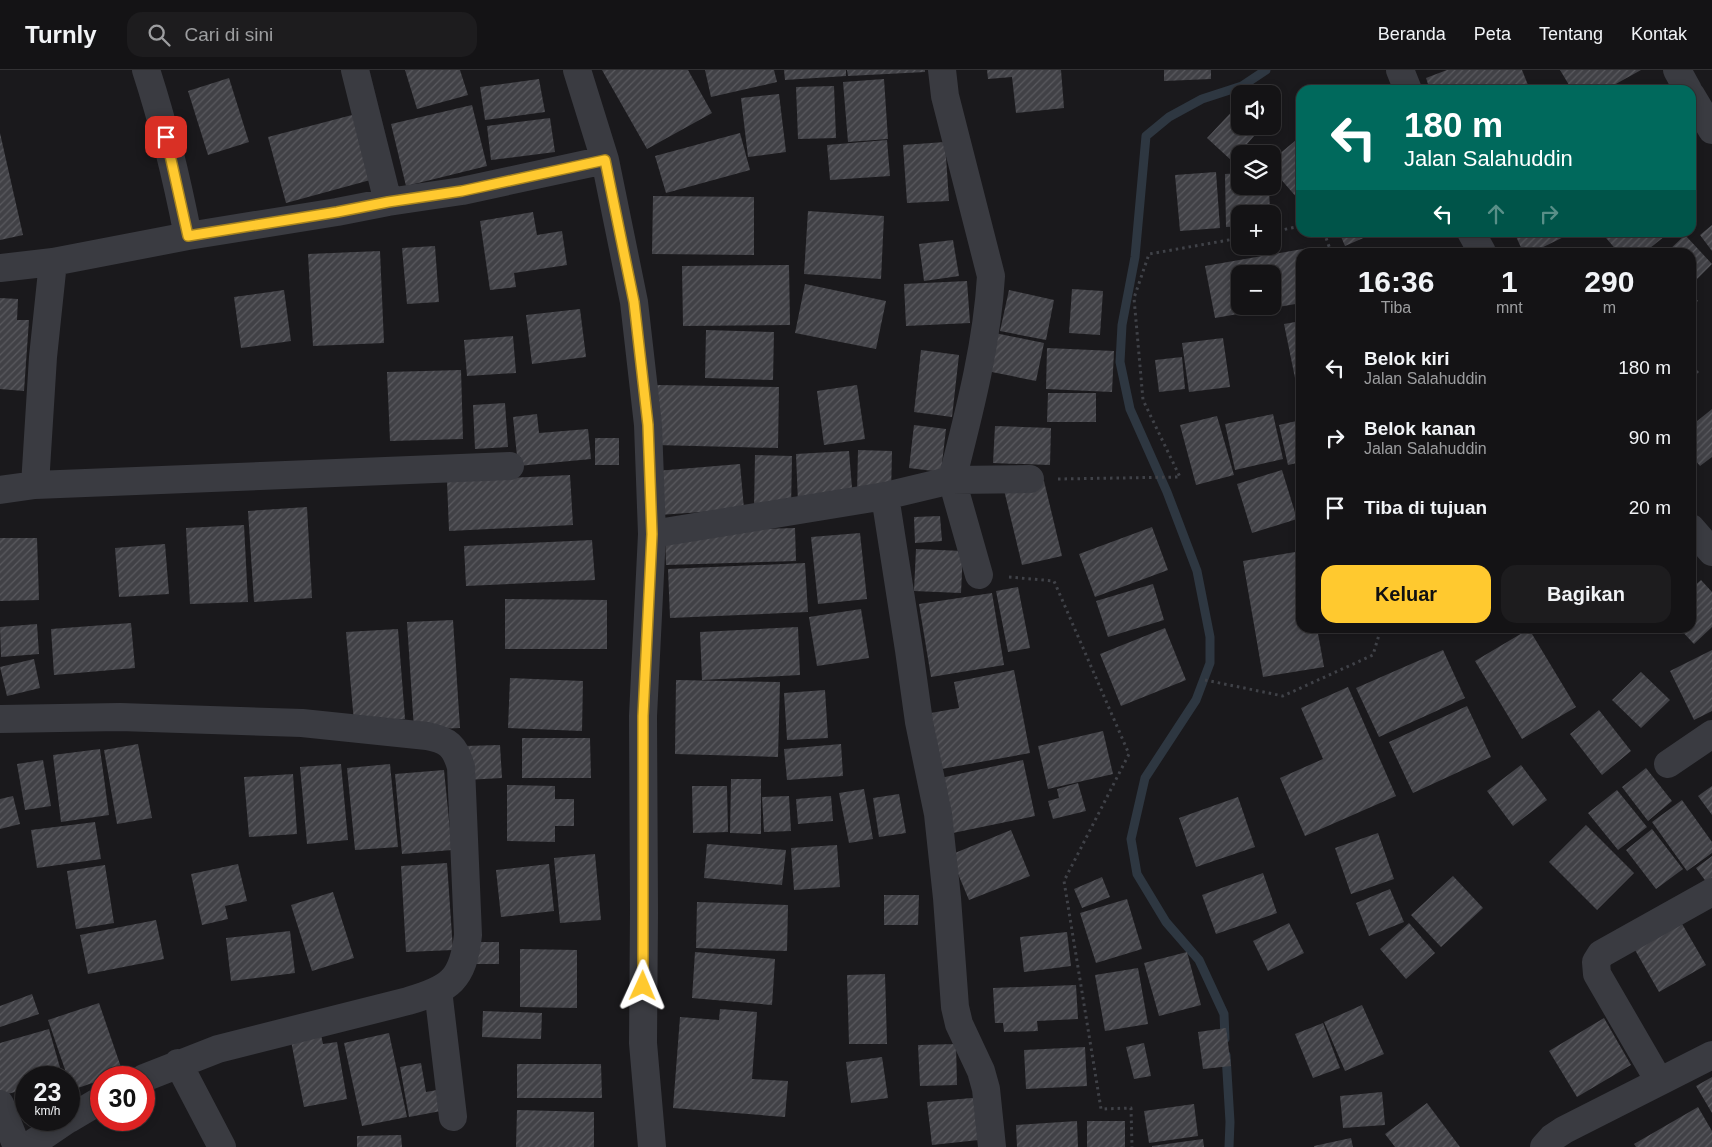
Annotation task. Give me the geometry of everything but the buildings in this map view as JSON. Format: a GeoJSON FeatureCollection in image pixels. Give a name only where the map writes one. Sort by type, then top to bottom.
{"type":"FeatureCollection","features":[{"type":"Feature","properties":{"kind":"street"},"geometry":{"type":"LineString","coordinates":[[146,70],[169,146],[188,236]]}},
{"type":"Feature","properties":{"kind":"street"},"geometry":{"type":"LineString","coordinates":[[355,70],[388,202]]}},
{"type":"Feature","properties":{"kind":"street"},"geometry":{"type":"LineString","coordinates":[[577,70],[605,160],[634,302],[648,425],[652,534],[643,716],[643,1043],[652,1147]]}},
{"type":"Feature","properties":{"kind":"street"},"geometry":{"type":"LineString","coordinates":[[942,70],[945,96],[991,276],[990,294],[973,397],[952,480],[979,574]]}},
{"type":"Feature","properties":{"kind":"street"},"geometry":{"type":"LineString","coordinates":[[1400,70],[1406,85]]}},
{"type":"Feature","properties":{"kind":"street"},"geometry":{"type":"LineString","coordinates":[[1677,70],[1685,85]]}},
{"type":"Feature","properties":{"kind":"street"},"geometry":{"type":"LineString","coordinates":[[1696,103],[1712,130]]}},
{"type":"Feature","properties":{"kind":"street"},"geometry":{"type":"LineString","coordinates":[[0,268],[53,262],[188,236],[462,191],[605,160]]}},
{"type":"Feature","properties":{"kind":"street"},"geometry":{"type":"LineString","coordinates":[[1474,237],[1480,248]]}},
{"type":"Feature","properties":{"kind":"street"},"geometry":{"type":"LineString","coordinates":[[35,486],[43,357],[53,262]]}},
{"type":"Feature","properties":{"kind":"street"},"geometry":{"type":"LineString","coordinates":[[0,490],[35,486],[510,466]]}},
{"type":"Feature","properties":{"kind":"street"},"geometry":{"type":"LineString","coordinates":[[652,534],[885,496],[952,480],[1030,479]]}},
{"type":"Feature","properties":{"kind":"street"},"geometry":{"type":"LineString","coordinates":[[885,496],[919,722],[938,814],[947,898],[955,1007],[959,1024],[976,1058],[984,1080],[990,1114],[992,1147]]}},
{"type":"Feature","properties":{"kind":"street"},"geometry":{"type":"LineString","coordinates":[[1696,534],[1712,552]]}},
{"type":"Feature","properties":{"kind":"street"},"geometry":{"type":"LineString","coordinates":[[0,719],[120,717],[302,723],[427,736],[448,743],[457,752],[461,767],[468,935],[466,955],[462,968],[450,984],[430,994],[408,1001],[218,1048],[155,1073]]}},
{"type":"Feature","properties":{"kind":"street"},"geometry":{"type":"LineString","coordinates":[[1668,764],[1712,734]]}},
{"type":"Feature","properties":{"kind":"street"},"geometry":{"type":"LineString","coordinates":[[1659,1081],[1597,974],[1596,962],[1601,954],[1712,892]]}},
{"type":"Feature","properties":{"kind":"street"},"geometry":{"type":"LineString","coordinates":[[438,990],[453,1117]]}},
{"type":"Feature","properties":{"kind":"street"},"geometry":{"type":"LineString","coordinates":[[1544,1147],[1552,1138],[1564,1130],[1712,1055]]}},
{"type":"Feature","properties":{"kind":"street"},"geometry":{"type":"LineString","coordinates":[[178,1063],[222,1147]]}},
{"type":"Feature","properties":{"kind":"street"},"geometry":{"type":"LineString","coordinates":[[0,1104],[17,1147]]}},
{"type":"Feature","properties":{"kind":"street"},"geometry":{"type":"LineString","coordinates":[[27,1147],[50,1131]]}},
{"type":"Feature","properties":{"kind":"path"},"geometry":{"type":"LineString","coordinates":[[1281,230],[1296,227]]}},
{"type":"Feature","properties":{"kind":"path"},"geometry":{"type":"LineString","coordinates":[[1030,479],[1180,477],[1143,400],[1134,298],[1149,254],[1231,240]]}},
{"type":"Feature","properties":{"kind":"path"},"geometry":{"type":"LineString","coordinates":[[979,574],[1054,581],[1129,754],[1064,881],[1101,1109],[1131,1108],[1132,1147]]}},
{"type":"Feature","properties":{"kind":"path"},"geometry":{"type":"LineString","coordinates":[[1205,680],[1283,696],[1373,655],[1380,633]]}},
{"type":"Feature","properties":{"kind":"waterway"},"geometry":{"type":"LineString","coordinates":[[1225,1039],[1224,1014],[1199,960],[1166,922],[1137,874],[1131,839],[1145,778],[1196,700],[1210,663],[1210,637],[1197,571],[1167,492],[1130,409],[1120,362],[1122,325],[1135,257],[1146,136],[1169,117],[1202,99],[1242,86],[1266,70]]}},
{"type":"Feature","properties":{"kind":"waterway"},"geometry":{"type":"LineString","coordinates":[[1226,1055],[1230,1122],[1229,1147]]}},
{"type":"Feature","properties":{"kind":"route"},"geometry":{"type":"LineString","coordinates":[[166,137],[176,173],[188,236],[462,191],[605,160],[634,302],[648,425],[652,534],[643,716],[643,986]]}}]}
